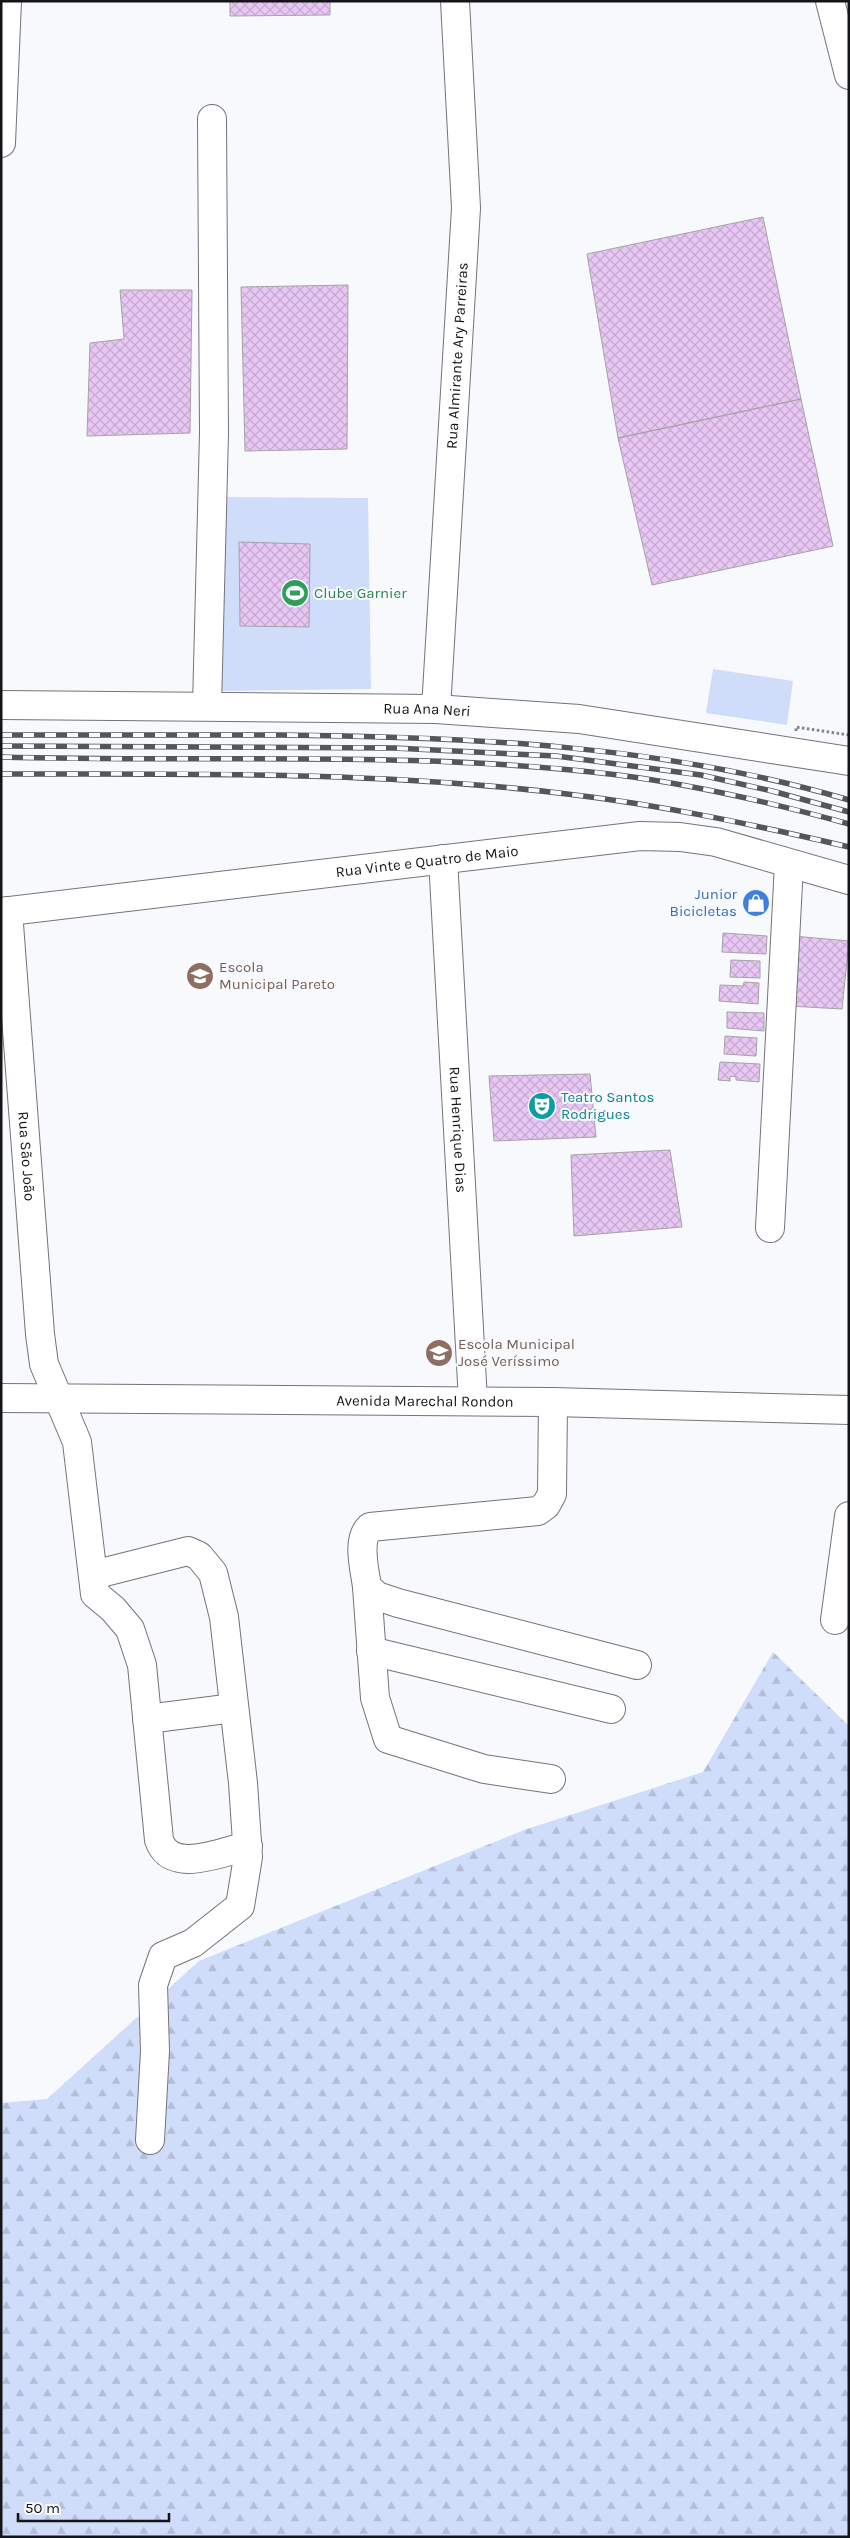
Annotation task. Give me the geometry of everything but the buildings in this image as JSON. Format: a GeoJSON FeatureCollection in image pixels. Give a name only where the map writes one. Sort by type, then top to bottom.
{"type":"FeatureCollection","features":[{"type":"Feature","properties":{"kind":"street"},"geometry":{"type":"LineString","coordinates":[[1,143],[7,1]]}},
{"type":"Feature","properties":{"kind":"street","name":"Rua Almirante Ary Parreiras"},"geometry":{"type":"LineString","coordinates":[[436,710],[466,208],[455,1]]}},
{"type":"Feature","properties":{"kind":"street"},"geometry":{"type":"LineString","coordinates":[[830,1],[849,75]]}},
{"type":"Feature","properties":{"kind":"street"},"geometry":{"type":"LineString","coordinates":[[207,706],[214,433],[212,118]]}},
{"type":"Feature","properties":{"kind":"street","name":"Rua Ana Neri"},"geometry":{"type":"LineString","coordinates":[[1,705],[436,710],[579,719],[849,761]]}},
{"type":"Feature","properties":{"kind":"street","name":"Rua Vinte e Quatro de Maio"},"geometry":{"type":"LineString","coordinates":[[5,912],[640,836],[680,837],[716,842],[849,880]]}},
{"type":"Feature","properties":{"kind":"street","name":"Rua Henrique Dias"},"geometry":{"type":"LineString","coordinates":[[443,859],[473,1401]]}},
{"type":"Feature","properties":{"kind":"street"},"geometry":{"type":"LineString","coordinates":[[770,1228],[789,864]]}},
{"type":"Feature","properties":{"kind":"street","name":"Rua São João"},"geometry":{"type":"LineString","coordinates":[[5,912],[44,1364],[77,1442],[95,1594],[114,1609],[130,1629],[142,1665],[158,1840],[162,1850],[172,1856],[190,1860],[248,1846]]}},
{"type":"Feature","properties":{"kind":"street","name":"Avenida Marechal Rondon"},"geometry":{"type":"LineString","coordinates":[[1,1398],[553,1402],[849,1410]]}},
{"type":"Feature","properties":{"kind":"street"},"geometry":{"type":"LineString","coordinates":[[551,1779],[484,1769],[388,1738],[375,1698],[363,1543],[364,1533],[370,1527],[538,1511],[546,1505],[552,1494],[553,1402]]}},
{"type":"Feature","properties":{"kind":"street"},"geometry":{"type":"LineString","coordinates":[[835,1620],[849,1516]]}},
{"type":"Feature","properties":{"kind":"street"},"geometry":{"type":"LineString","coordinates":[[93,1575],[188,1551],[199,1556],[213,1573],[224,1617],[248,1846],[248,1858],[240,1906],[193,1943],[163,1956],[153,1985],[155,2051],[150,2140]]}},
{"type":"Feature","properties":{"kind":"street"},"geometry":{"type":"LineString","coordinates":[[367,1587],[377,1596],[398,1603],[637,1665]]}},
{"type":"Feature","properties":{"kind":"street"},"geometry":{"type":"LineString","coordinates":[[372,1651],[611,1709]]}},
{"type":"Feature","properties":{"kind":"street"},"geometry":{"type":"LineString","coordinates":[[147,1719],[234,1708]]}},
{"type":"Feature","properties":{"kind":"green space","name":"Clube Garnier"},"geometry":{"type":"Polygon","coordinates":[[[221,497],[368,498],[371,689],[221,691],[221,497]]]}},
{"type":"Feature","properties":{"kind":"green space"},"geometry":{"type":"Polygon","coordinates":[[[713,669],[793,681],[787,725],[706,713],[713,669]]]}},
{"type":"Feature","properties":{"kind":"green space"},"geometry":{"type":"Polygon","coordinates":[[[773,1652],[849,1726],[849,2537],[1,2537],[1,2103],[47,2099],[199,1961],[524,1830],[703,1772],[773,1652]]]}},
{"type":"Feature","properties":{"kind":"railway"},"geometry":{"type":"LineString","coordinates":[[1,735],[352,736],[496,742],[638,756],[709,767],[779,781],[849,800]]}},
{"type":"Feature","properties":{"kind":"railway"},"geometry":{"type":"LineString","coordinates":[[1,746],[394,748],[556,756],[701,775],[772,791],[849,812]]}},
{"type":"Feature","properties":{"kind":"railway"},"geometry":{"type":"LineString","coordinates":[[1,757],[387,760],[541,767],[618,775],[705,789],[849,824]]}},
{"type":"Feature","properties":{"kind":"railway"},"geometry":{"type":"LineString","coordinates":[[1,774],[284,775],[426,781],[496,787],[567,794],[673,810],[744,823],[849,847]]}},
{"type":"Feature","properties":{"kind":"place","name":"Clube Garnier"},"geometry":{"type":"Point","coordinates":[295,593]}},
{"type":"Feature","properties":{"kind":"place","name":"Junior Bicicletas"},"geometry":{"type":"Point","coordinates":[756,903]}},
{"type":"Feature","properties":{"kind":"place","name":"Escola Municipal Pareto"},"geometry":{"type":"Point","coordinates":[200,976]}},
{"type":"Feature","properties":{"kind":"place","name":"Teatro Santos Rodrigues"},"geometry":{"type":"Point","coordinates":[542,1106]}},
{"type":"Feature","properties":{"kind":"place","name":"Escola Municipal José Veríssimo"},"geometry":{"type":"Point","coordinates":[439,1353]}}]}
